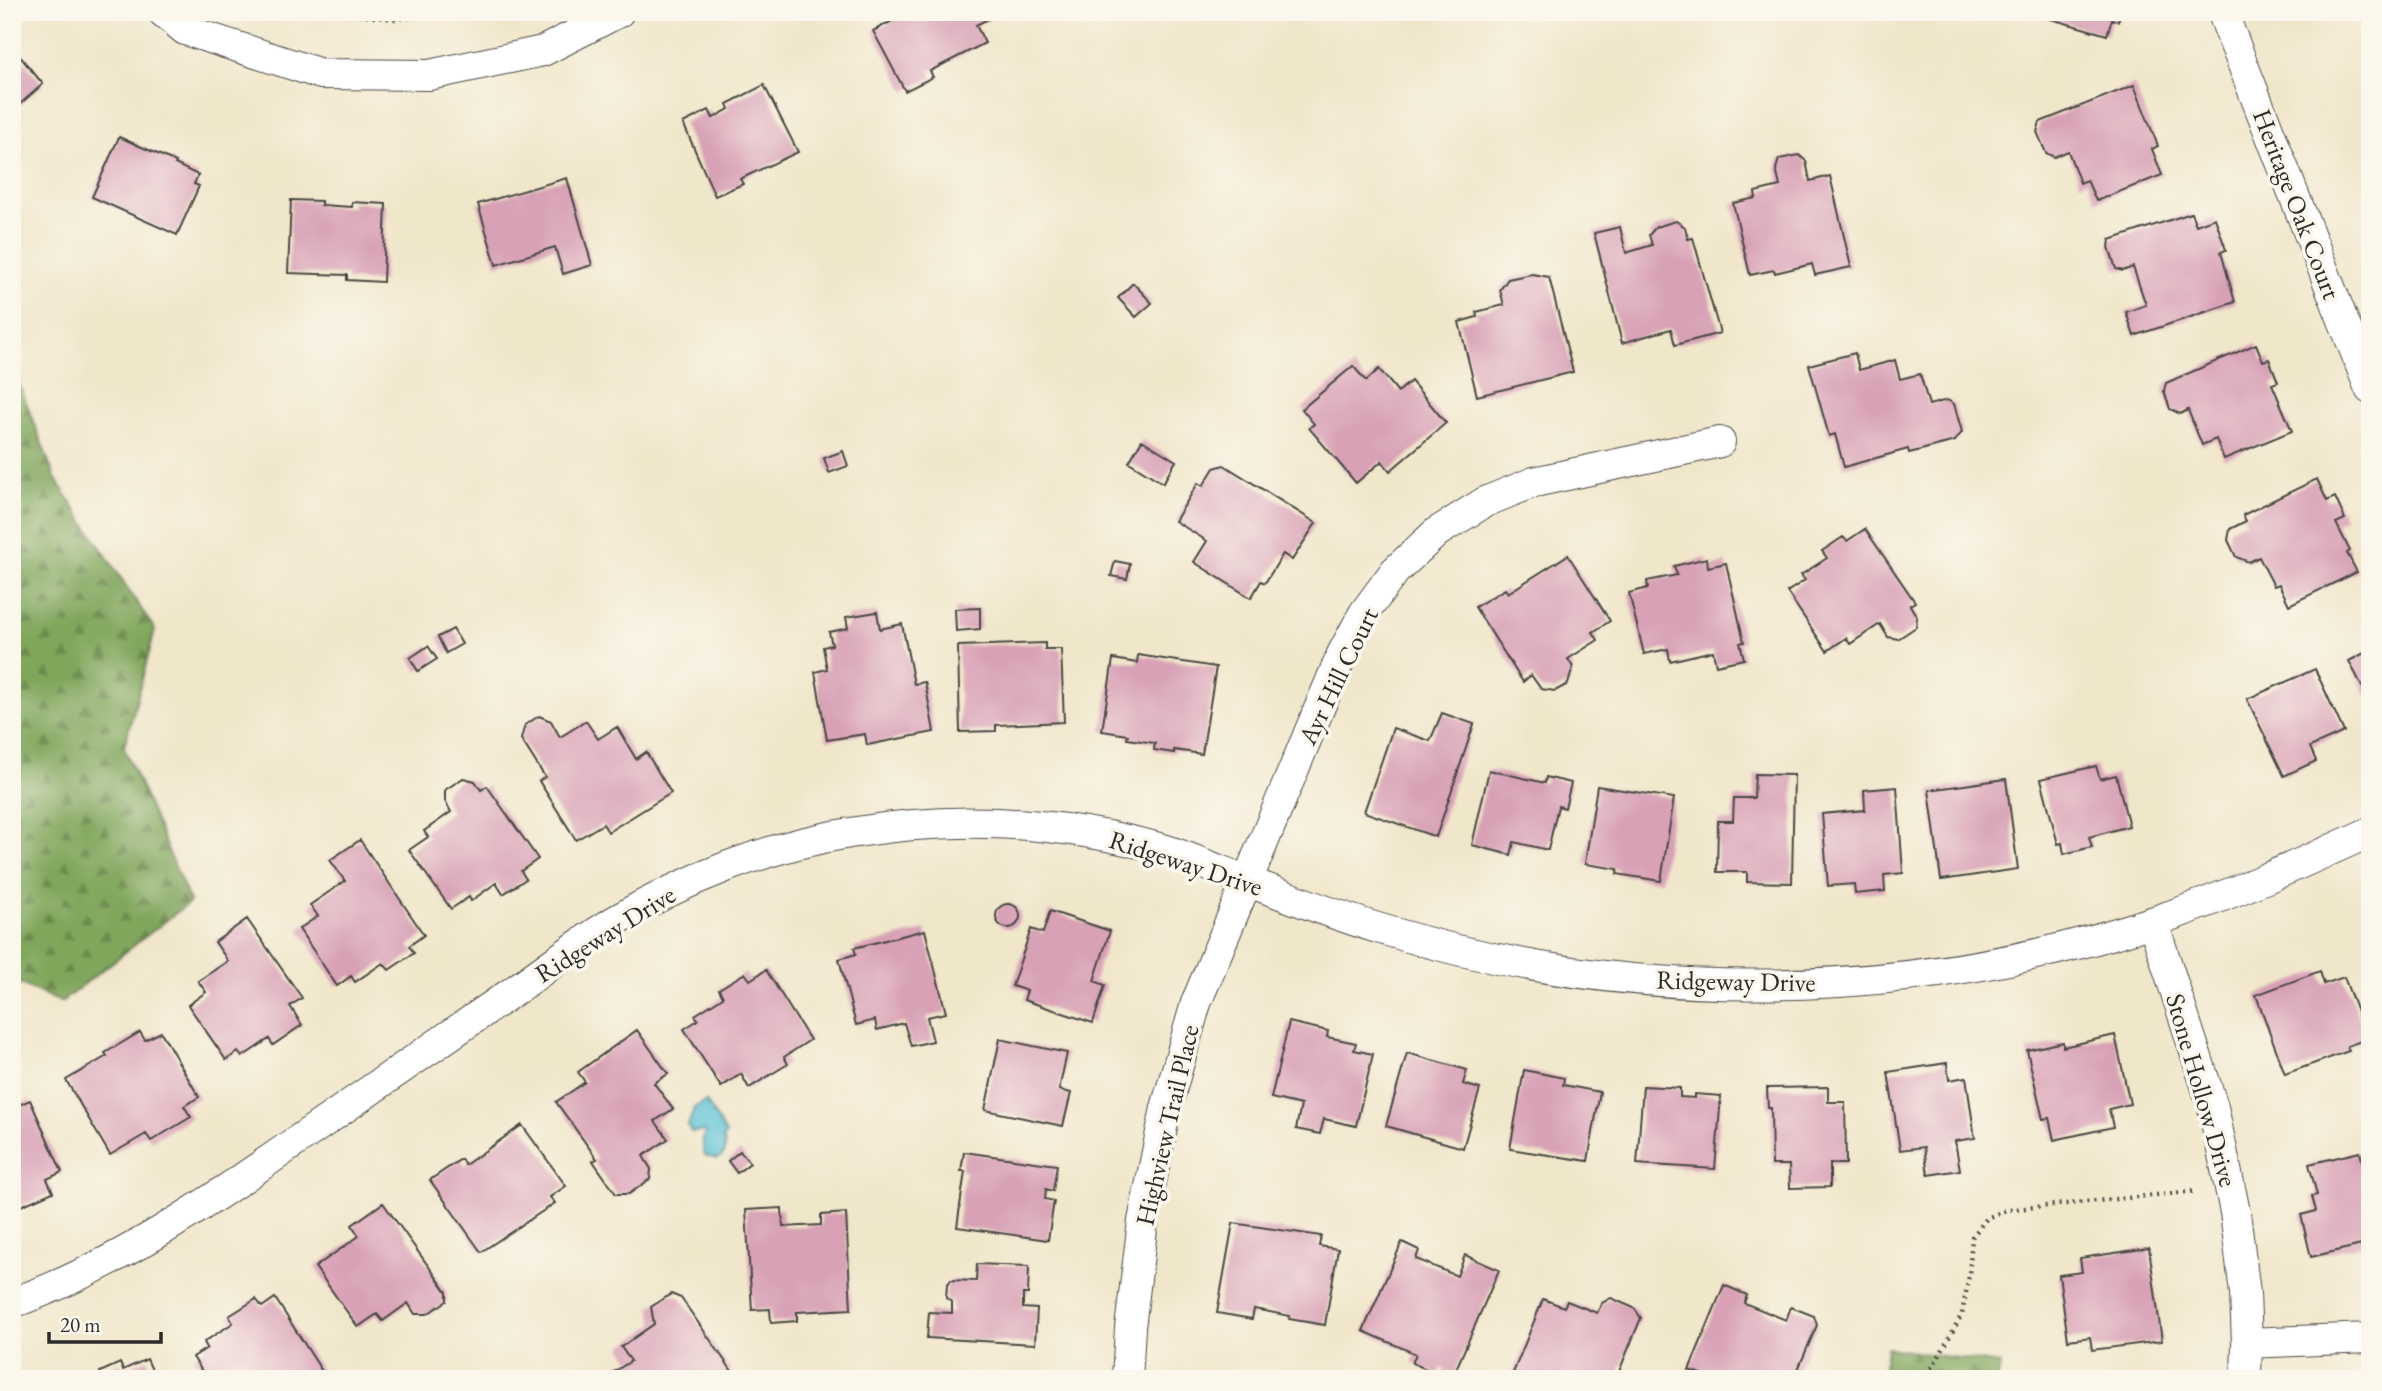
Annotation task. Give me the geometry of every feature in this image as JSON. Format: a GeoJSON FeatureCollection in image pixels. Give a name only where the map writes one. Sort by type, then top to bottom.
{"type":"FeatureCollection","features":[{"type":"Feature","properties":{"kind":"street"},"geometry":{"type":"LineString","coordinates":[[163,12],[185,30],[321,74],[429,75],[544,51],[619,12]]}},
{"type":"Feature","properties":{"kind":"street","name":"Heritage Oak Court"},"geometry":{"type":"LineString","coordinates":[[2225,19],[2370,389]]}},
{"type":"Feature","properties":{"kind":"street","name":"Ayr Hill Court"},"geometry":{"type":"LineString","coordinates":[[1246,880],[1342,654],[1364,613],[1395,570],[1437,532],[1485,502],[1534,482],[1720,442]]}},
{"type":"Feature","properties":{"kind":"street","name":"Ridgeway Drive"},"geometry":{"type":"LineString","coordinates":[[12,1303],[122,1254],[208,1203],[613,923],[686,884],[766,853],[848,833],[929,824],[1008,823],[1088,832],[1165,850],[1379,929],[1470,954],[1584,974],[1696,984],[1809,984],[1923,974],[2025,957],[2153,922],[2246,888],[2370,832]]}},
{"type":"Feature","properties":{"kind":"street","name":"Highview Trail Place"},"geometry":{"type":"LineString","coordinates":[[1127,1379],[1130,1328],[1143,1221],[1166,1108],[1196,1003],[1246,880]]}},
{"type":"Feature","properties":{"kind":"street","name":"Stone Hollow Drive"},"geometry":{"type":"LineString","coordinates":[[2153,922],[2213,1107],[2230,1186],[2245,1293],[2246,1379]]}},
{"type":"Feature","properties":{"kind":"street"},"geometry":{"type":"LineString","coordinates":[[2247,1343],[2370,1338]]}},
{"type":"Feature","properties":{"kind":"path"},"geometry":{"type":"LineString","coordinates":[[324,12],[396,19],[457,12]]}},
{"type":"Feature","properties":{"kind":"path"},"geometry":{"type":"LineString","coordinates":[[1922,1379],[1937,1360],[1962,1314],[1972,1237],[1987,1218],[2006,1210],[2230,1186]]}},
{"type":"Feature","properties":{"kind":"green space"},"geometry":{"type":"Polygon","coordinates":[[[12,365],[55,478],[155,630],[124,748],[190,902],[61,1002],[12,980],[12,365]]]}},
{"type":"Feature","properties":{"kind":"green space"},"geometry":{"type":"Polygon","coordinates":[[[1887,1348],[2001,1364],[1996,1379],[1882,1379],[1887,1348]]]}},
{"type":"Feature","properties":{"kind":"water"},"geometry":{"type":"Polygon","coordinates":[[[706,1101],[726,1134],[723,1139],[725,1151],[717,1159],[706,1156],[703,1151],[703,1137],[706,1133],[691,1132],[688,1126],[694,1108],[706,1101]]]}},
{"type":"Feature","properties":{"kind":"building"},"geometry":{"type":"Polygon","coordinates":[[[909,12],[995,12],[996,15],[976,25],[985,43],[930,71],[933,77],[905,91],[873,31],[909,12]]]}},
{"type":"Feature","properties":{"kind":"building"},"geometry":{"type":"Polygon","coordinates":[[[2121,12],[2118,21],[2112,19],[2107,35],[2030,13],[2121,12]]]}},
{"type":"Feature","properties":{"kind":"building"},"geometry":{"type":"Polygon","coordinates":[[[18,54],[43,84],[12,111],[12,59],[18,54]]]}},
{"type":"Feature","properties":{"kind":"building"},"geometry":{"type":"Polygon","coordinates":[[[764,85],[798,152],[740,179],[743,184],[715,196],[683,123],[709,110],[713,118],[729,109],[727,104],[764,85]]]}},
{"type":"Feature","properties":{"kind":"building"},"geometry":{"type":"Polygon","coordinates":[[[2134,85],[2158,146],[2152,149],[2162,175],[2096,201],[2087,180],[2080,183],[2068,151],[2054,157],[2046,153],[2037,132],[2040,122],[2134,85]]]}},
{"type":"Feature","properties":{"kind":"building"},"geometry":{"type":"Polygon","coordinates":[[[119,137],[176,162],[175,164],[198,175],[194,184],[199,186],[177,235],[92,197],[119,137]]]}},
{"type":"Feature","properties":{"kind":"building"},"geometry":{"type":"Polygon","coordinates":[[[1799,155],[1806,161],[1810,181],[1830,176],[1851,267],[1815,275],[1812,264],[1775,273],[1774,270],[1750,275],[1733,203],[1756,198],[1755,192],[1780,186],[1776,169],[1779,159],[1799,155]]]}},
{"type":"Feature","properties":{"kind":"building"},"geometry":{"type":"Polygon","coordinates":[[[567,178],[592,265],[563,274],[555,247],[496,265],[478,204],[567,178]]]}},
{"type":"Feature","properties":{"kind":"building"},"geometry":{"type":"Polygon","coordinates":[[[291,200],[321,201],[321,205],[352,207],[352,202],[386,204],[383,282],[347,280],[347,275],[288,273],[291,200]]]}},
{"type":"Feature","properties":{"kind":"building"},"geometry":{"type":"Polygon","coordinates":[[[2191,213],[2196,225],[2215,218],[2226,250],[2221,252],[2235,302],[2134,336],[2126,312],[2146,305],[2133,267],[2123,271],[2116,269],[2109,247],[2110,240],[2191,213]]]}},
{"type":"Feature","properties":{"kind":"building"},"geometry":{"type":"Polygon","coordinates":[[[1676,221],[1685,227],[1688,239],[1693,238],[1720,333],[1675,345],[1671,329],[1622,343],[1594,233],[1620,227],[1626,253],[1652,245],[1649,235],[1656,227],[1676,221]]]}},
{"type":"Feature","properties":{"kind":"building"},"geometry":{"type":"Polygon","coordinates":[[[1532,274],[1549,277],[1573,372],[1477,396],[1459,322],[1477,317],[1476,312],[1504,305],[1500,290],[1508,279],[1532,274]]]}},
{"type":"Feature","properties":{"kind":"building"},"geometry":{"type":"Polygon","coordinates":[[[1133,283],[1152,303],[1136,317],[1118,298],[1133,283]]]}},
{"type":"Feature","properties":{"kind":"building"},"geometry":{"type":"Polygon","coordinates":[[[2256,344],[2263,361],[2269,359],[2278,382],[2272,384],[2292,431],[2224,459],[2216,439],[2202,445],[2188,410],[2180,414],[2170,409],[2164,391],[2166,383],[2256,344]]]}},
{"type":"Feature","properties":{"kind":"building"},"geometry":{"type":"Polygon","coordinates":[[[1855,353],[1859,370],[1895,360],[1900,379],[1920,374],[1929,405],[1947,400],[1954,404],[1962,432],[1955,441],[1909,453],[1908,449],[1844,467],[1835,434],[1829,436],[1809,365],[1855,353]]]}},
{"type":"Feature","properties":{"kind":"building"},"geometry":{"type":"Polygon","coordinates":[[[1353,366],[1366,381],[1379,369],[1398,392],[1411,381],[1446,423],[1390,471],[1382,461],[1356,483],[1309,428],[1314,424],[1302,409],[1353,366]]]}},
{"type":"Feature","properties":{"kind":"building"},"geometry":{"type":"Polygon","coordinates":[[[1142,440],[1176,461],[1163,483],[1129,462],[1142,440]]]}},
{"type":"Feature","properties":{"kind":"building"},"geometry":{"type":"Polygon","coordinates":[[[843,451],[848,466],[829,473],[824,458],[843,451]]]}},
{"type":"Feature","properties":{"kind":"building"},"geometry":{"type":"Polygon","coordinates":[[[1224,465],[1316,523],[1292,560],[1283,554],[1265,583],[1261,581],[1251,598],[1194,562],[1207,541],[1175,521],[1198,483],[1203,486],[1214,468],[1224,465]]]}},
{"type":"Feature","properties":{"kind":"building"},"geometry":{"type":"Polygon","coordinates":[[[2317,479],[2327,501],[2335,497],[2345,519],[2336,523],[2357,572],[2289,605],[2279,584],[2274,586],[2259,557],[2249,562],[2236,557],[2228,540],[2230,529],[2246,521],[2243,515],[2317,479]]]}},
{"type":"Feature","properties":{"kind":"building"},"geometry":{"type":"Polygon","coordinates":[[[1865,529],[1915,602],[1910,605],[1917,617],[1916,627],[1898,639],[1888,637],[1880,624],[1850,644],[1846,638],[1827,651],[1787,592],[1805,580],[1801,575],[1827,558],[1822,551],[1843,537],[1847,541],[1865,529]]]}},
{"type":"Feature","properties":{"kind":"building"},"geometry":{"type":"Polygon","coordinates":[[[1568,555],[1610,621],[1593,632],[1598,640],[1568,659],[1573,667],[1568,684],[1555,691],[1541,689],[1531,675],[1523,682],[1475,607],[1505,589],[1508,593],[1568,555]]]}},
{"type":"Feature","properties":{"kind":"building"},"geometry":{"type":"Polygon","coordinates":[[[1707,558],[1708,567],[1726,563],[1744,642],[1740,643],[1744,659],[1716,665],[1713,651],[1670,661],[1668,649],[1644,654],[1629,593],[1648,588],[1647,581],[1677,575],[1674,566],[1707,558]]]}},
{"type":"Feature","properties":{"kind":"building"},"geometry":{"type":"Polygon","coordinates":[[[1115,561],[1130,564],[1127,579],[1111,576],[1115,561]]]}},
{"type":"Feature","properties":{"kind":"building"},"geometry":{"type":"Polygon","coordinates":[[[980,608],[980,629],[956,631],[955,609],[980,608]]]}},
{"type":"Feature","properties":{"kind":"building"},"geometry":{"type":"Polygon","coordinates":[[[877,612],[880,629],[902,624],[914,684],[925,682],[934,732],[867,745],[865,734],[827,740],[815,672],[827,669],[823,647],[832,645],[829,632],[848,628],[846,617],[877,612]]]}},
{"type":"Feature","properties":{"kind":"building"},"geometry":{"type":"Polygon","coordinates":[[[453,629],[462,644],[446,653],[438,637],[453,629]]]}},
{"type":"Feature","properties":{"kind":"building"},"geometry":{"type":"Polygon","coordinates":[[[1045,643],[1045,649],[1061,649],[1064,722],[996,725],[996,731],[960,732],[958,646],[1045,643]]]}},
{"type":"Feature","properties":{"kind":"building"},"geometry":{"type":"Polygon","coordinates":[[[428,646],[437,659],[418,671],[410,658],[428,646]]]}},
{"type":"Feature","properties":{"kind":"building"},"geometry":{"type":"Polygon","coordinates":[[[2370,650],[2370,702],[2349,661],[2370,650]]]}},
{"type":"Feature","properties":{"kind":"building"},"geometry":{"type":"Polygon","coordinates":[[[1138,655],[1216,667],[1202,754],[1154,750],[1155,743],[1127,739],[1128,735],[1102,731],[1113,659],[1137,663],[1138,655]]]}},
{"type":"Feature","properties":{"kind":"building"},"geometry":{"type":"Polygon","coordinates":[[[2315,669],[2344,732],[2310,747],[2316,761],[2284,776],[2247,699],[2315,669]]]}},
{"type":"Feature","properties":{"kind":"building"},"geometry":{"type":"Polygon","coordinates":[[[1442,713],[1474,724],[1436,837],[1364,812],[1393,728],[1430,741],[1442,713]]]}},
{"type":"Feature","properties":{"kind":"building"},"geometry":{"type":"Polygon","coordinates":[[[539,716],[551,721],[560,737],[586,721],[598,739],[617,727],[636,759],[646,752],[671,793],[608,832],[603,824],[576,840],[539,781],[545,777],[521,739],[525,725],[539,716]]]}},
{"type":"Feature","properties":{"kind":"building"},"geometry":{"type":"Polygon","coordinates":[[[2096,766],[2100,779],[2116,775],[2129,826],[2089,837],[2092,847],[2064,854],[2062,843],[2058,844],[2041,779],[2096,766]]]}},
{"type":"Feature","properties":{"kind":"building"},"geometry":{"type":"Polygon","coordinates":[[[1489,770],[1545,783],[1546,777],[1571,783],[1565,808],[1558,806],[1548,850],[1514,842],[1511,855],[1472,845],[1489,770]]]}},
{"type":"Feature","properties":{"kind":"building"},"geometry":{"type":"Polygon","coordinates":[[[1755,774],[1794,775],[1792,883],[1747,882],[1747,872],[1717,872],[1718,821],[1733,821],[1734,798],[1754,798],[1755,774]]]}},
{"type":"Feature","properties":{"kind":"building"},"geometry":{"type":"Polygon","coordinates":[[[463,778],[475,781],[481,790],[487,786],[538,859],[521,871],[526,879],[503,894],[496,883],[471,901],[469,897],[451,909],[409,850],[428,837],[424,831],[451,812],[445,801],[445,790],[463,778]]]}},
{"type":"Feature","properties":{"kind":"building"},"geometry":{"type":"Polygon","coordinates":[[[2006,779],[2018,869],[1941,880],[1929,790],[2006,779]]]}},
{"type":"Feature","properties":{"kind":"building"},"geometry":{"type":"Polygon","coordinates":[[[1597,786],[1674,798],[1661,881],[1617,874],[1618,869],[1585,864],[1597,786]]]}},
{"type":"Feature","properties":{"kind":"building"},"geometry":{"type":"Polygon","coordinates":[[[1897,787],[1903,873],[1884,875],[1885,891],[1855,894],[1854,884],[1828,886],[1822,814],[1865,810],[1864,790],[1897,787]]]}},
{"type":"Feature","properties":{"kind":"building"},"geometry":{"type":"Polygon","coordinates":[[[360,840],[424,935],[409,946],[414,953],[389,970],[383,963],[355,982],[351,976],[337,986],[299,929],[318,916],[310,905],[345,881],[330,860],[360,840]]]}},
{"type":"Feature","properties":{"kind":"building"},"geometry":{"type":"Polygon","coordinates":[[[1008,904],[1017,907],[1020,916],[1017,925],[1008,928],[999,925],[996,916],[999,907],[1008,904]]]}},
{"type":"Feature","properties":{"kind":"building"},"geometry":{"type":"Polygon","coordinates":[[[1050,911],[1110,931],[1094,981],[1105,985],[1093,1023],[1024,1000],[1027,991],[1012,986],[1031,929],[1043,933],[1050,911]]]}},
{"type":"Feature","properties":{"kind":"building"},"geometry":{"type":"Polygon","coordinates":[[[247,919],[302,998],[290,1006],[302,1025],[273,1045],[269,1039],[242,1057],[238,1052],[226,1060],[188,1005],[206,992],[198,981],[228,961],[215,942],[247,919]]]}},
{"type":"Feature","properties":{"kind":"building"},"geometry":{"type":"Polygon","coordinates":[[[925,930],[946,1013],[927,1017],[933,1041],[911,1046],[904,1023],[877,1030],[875,1020],[856,1025],[839,959],[856,954],[854,948],[925,930]]]}},
{"type":"Feature","properties":{"kind":"building"},"geometry":{"type":"Polygon","coordinates":[[[766,970],[810,1040],[784,1057],[788,1064],[749,1088],[741,1074],[721,1087],[684,1029],[698,1020],[695,1015],[723,997],[719,989],[745,973],[750,980],[766,970]]]}},
{"type":"Feature","properties":{"kind":"building"},"geometry":{"type":"Polygon","coordinates":[[[2320,971],[2324,984],[2344,977],[2367,1039],[2347,1046],[2349,1051],[2285,1074],[2256,995],[2320,971]]]}},
{"type":"Feature","properties":{"kind":"building"},"geometry":{"type":"Polygon","coordinates":[[[1289,1022],[1328,1031],[1327,1037],[1356,1043],[1354,1050],[1373,1054],[1356,1126],[1324,1119],[1320,1134],[1296,1129],[1301,1105],[1271,1098],[1289,1022]]]}},
{"type":"Feature","properties":{"kind":"building"},"geometry":{"type":"Polygon","coordinates":[[[637,1030],[668,1074],[654,1083],[673,1109],[655,1121],[668,1139],[643,1156],[651,1169],[650,1179],[629,1194],[616,1194],[593,1161],[597,1159],[556,1102],[585,1082],[578,1072],[637,1030]]]}},
{"type":"Feature","properties":{"kind":"building"},"geometry":{"type":"Polygon","coordinates":[[[140,1032],[145,1040],[161,1032],[199,1097],[184,1106],[191,1117],[151,1141],[146,1134],[110,1155],[66,1080],[107,1056],[105,1053],[140,1032]]]}},
{"type":"Feature","properties":{"kind":"building"},"geometry":{"type":"Polygon","coordinates":[[[2115,1035],[2130,1104],[2109,1109],[2113,1127],[2054,1140],[2049,1118],[2043,1119],[2027,1050],[2063,1042],[2063,1047],[2115,1035]]]}},
{"type":"Feature","properties":{"kind":"building"},"geometry":{"type":"Polygon","coordinates":[[[1000,1039],[1067,1053],[1059,1090],[1071,1093],[1063,1126],[985,1110],[1000,1039]]]}},
{"type":"Feature","properties":{"kind":"building"},"geometry":{"type":"Polygon","coordinates":[[[1407,1053],[1467,1070],[1463,1084],[1480,1089],[1463,1148],[1386,1126],[1407,1053]]]}},
{"type":"Feature","properties":{"kind":"building"},"geometry":{"type":"Polygon","coordinates":[[[1947,1063],[1949,1080],[1966,1077],[1975,1138],[1955,1141],[1960,1170],[1928,1175],[1924,1147],[1900,1150],[1888,1072],[1947,1063]]]}},
{"type":"Feature","properties":{"kind":"building"},"geometry":{"type":"Polygon","coordinates":[[[1524,1070],[1564,1078],[1563,1085],[1600,1092],[1588,1161],[1510,1149],[1524,1070]]]}},
{"type":"Feature","properties":{"kind":"building"},"geometry":{"type":"Polygon","coordinates":[[[1643,1086],[1680,1088],[1680,1097],[1695,1098],[1695,1094],[1721,1096],[1715,1169],[1637,1164],[1643,1086]]]}},
{"type":"Feature","properties":{"kind":"building"},"geometry":{"type":"Polygon","coordinates":[[[1828,1087],[1828,1102],[1845,1102],[1846,1164],[1830,1164],[1830,1187],[1790,1188],[1789,1165],[1772,1165],[1771,1108],[1768,1108],[1767,1088],[1828,1087]]]}},
{"type":"Feature","properties":{"kind":"building"},"geometry":{"type":"Polygon","coordinates":[[[30,1100],[62,1172],[47,1179],[53,1192],[21,1206],[16,1195],[12,1196],[12,1108],[30,1100]]]}},
{"type":"Feature","properties":{"kind":"building"},"geometry":{"type":"Polygon","coordinates":[[[522,1125],[566,1186],[550,1197],[555,1203],[481,1252],[430,1180],[461,1159],[465,1165],[522,1125]]]}},
{"type":"Feature","properties":{"kind":"building"},"geometry":{"type":"Polygon","coordinates":[[[740,1151],[750,1163],[737,1173],[728,1161],[740,1151]]]}},
{"type":"Feature","properties":{"kind":"building"},"geometry":{"type":"Polygon","coordinates":[[[964,1152],[1057,1165],[1053,1191],[1046,1189],[1045,1199],[1054,1201],[1048,1240],[957,1227],[965,1171],[961,1171],[964,1152]]]}},
{"type":"Feature","properties":{"kind":"building"},"geometry":{"type":"Polygon","coordinates":[[[2360,1152],[2370,1193],[2370,1243],[2311,1257],[2301,1215],[2316,1211],[2312,1196],[2317,1195],[2309,1164],[2360,1152]]]}},
{"type":"Feature","properties":{"kind":"building"},"geometry":{"type":"Polygon","coordinates":[[[383,1203],[447,1292],[447,1301],[427,1314],[415,1314],[408,1303],[383,1321],[377,1314],[358,1327],[315,1267],[359,1236],[352,1225],[383,1203]]]}},
{"type":"Feature","properties":{"kind":"building"},"geometry":{"type":"Polygon","coordinates":[[[782,1208],[783,1227],[821,1225],[821,1215],[846,1213],[851,1309],[797,1312],[797,1321],[771,1323],[770,1309],[752,1310],[746,1210],[782,1208]]]}},
{"type":"Feature","properties":{"kind":"building"},"geometry":{"type":"Polygon","coordinates":[[[1233,1223],[1321,1236],[1319,1246],[1338,1249],[1325,1325],[1254,1309],[1252,1319],[1217,1313],[1233,1223]]]}},
{"type":"Feature","properties":{"kind":"building"},"geometry":{"type":"Polygon","coordinates":[[[1402,1242],[1419,1250],[1416,1259],[1457,1276],[1465,1255],[1499,1270],[1454,1374],[1441,1368],[1438,1374],[1412,1363],[1416,1354],[1363,1331],[1402,1242]]]}},
{"type":"Feature","properties":{"kind":"building"},"geometry":{"type":"Polygon","coordinates":[[[2149,1248],[2162,1341],[2092,1350],[2090,1337],[2068,1340],[2059,1275],[2082,1272],[2080,1258],[2149,1248]]]}},
{"type":"Feature","properties":{"kind":"building"},"geometry":{"type":"Polygon","coordinates":[[[977,1264],[1029,1266],[1028,1294],[1023,1294],[1023,1308],[1037,1309],[1035,1344],[927,1338],[929,1312],[952,1313],[952,1302],[946,1298],[947,1285],[951,1280],[976,1281],[977,1264]]]}},
{"type":"Feature","properties":{"kind":"building"},"geometry":{"type":"Polygon","coordinates":[[[1724,1285],[1747,1295],[1744,1303],[1786,1320],[1791,1307],[1814,1316],[1817,1325],[1794,1379],[1705,1379],[1707,1376],[1689,1370],[1724,1285]]]}},
{"type":"Feature","properties":{"kind":"building"},"geometry":{"type":"Polygon","coordinates":[[[671,1294],[681,1298],[732,1371],[721,1379],[616,1379],[612,1373],[631,1361],[621,1347],[654,1324],[651,1307],[671,1294]]]}},
{"type":"Feature","properties":{"kind":"building"},"geometry":{"type":"Polygon","coordinates":[[[275,1298],[327,1379],[207,1379],[193,1357],[207,1348],[204,1342],[233,1323],[229,1316],[256,1299],[262,1307],[275,1298]]]}},
{"type":"Feature","properties":{"kind":"building"},"geometry":{"type":"Polygon","coordinates":[[[1611,1298],[1634,1308],[1641,1318],[1616,1379],[1528,1379],[1513,1373],[1543,1299],[1564,1307],[1567,1301],[1597,1313],[1602,1303],[1611,1298]]]}},
{"type":"Feature","properties":{"kind":"building"},"geometry":{"type":"Polygon","coordinates":[[[147,1359],[156,1379],[103,1379],[100,1372],[120,1363],[123,1370],[147,1359]]]}}]}
